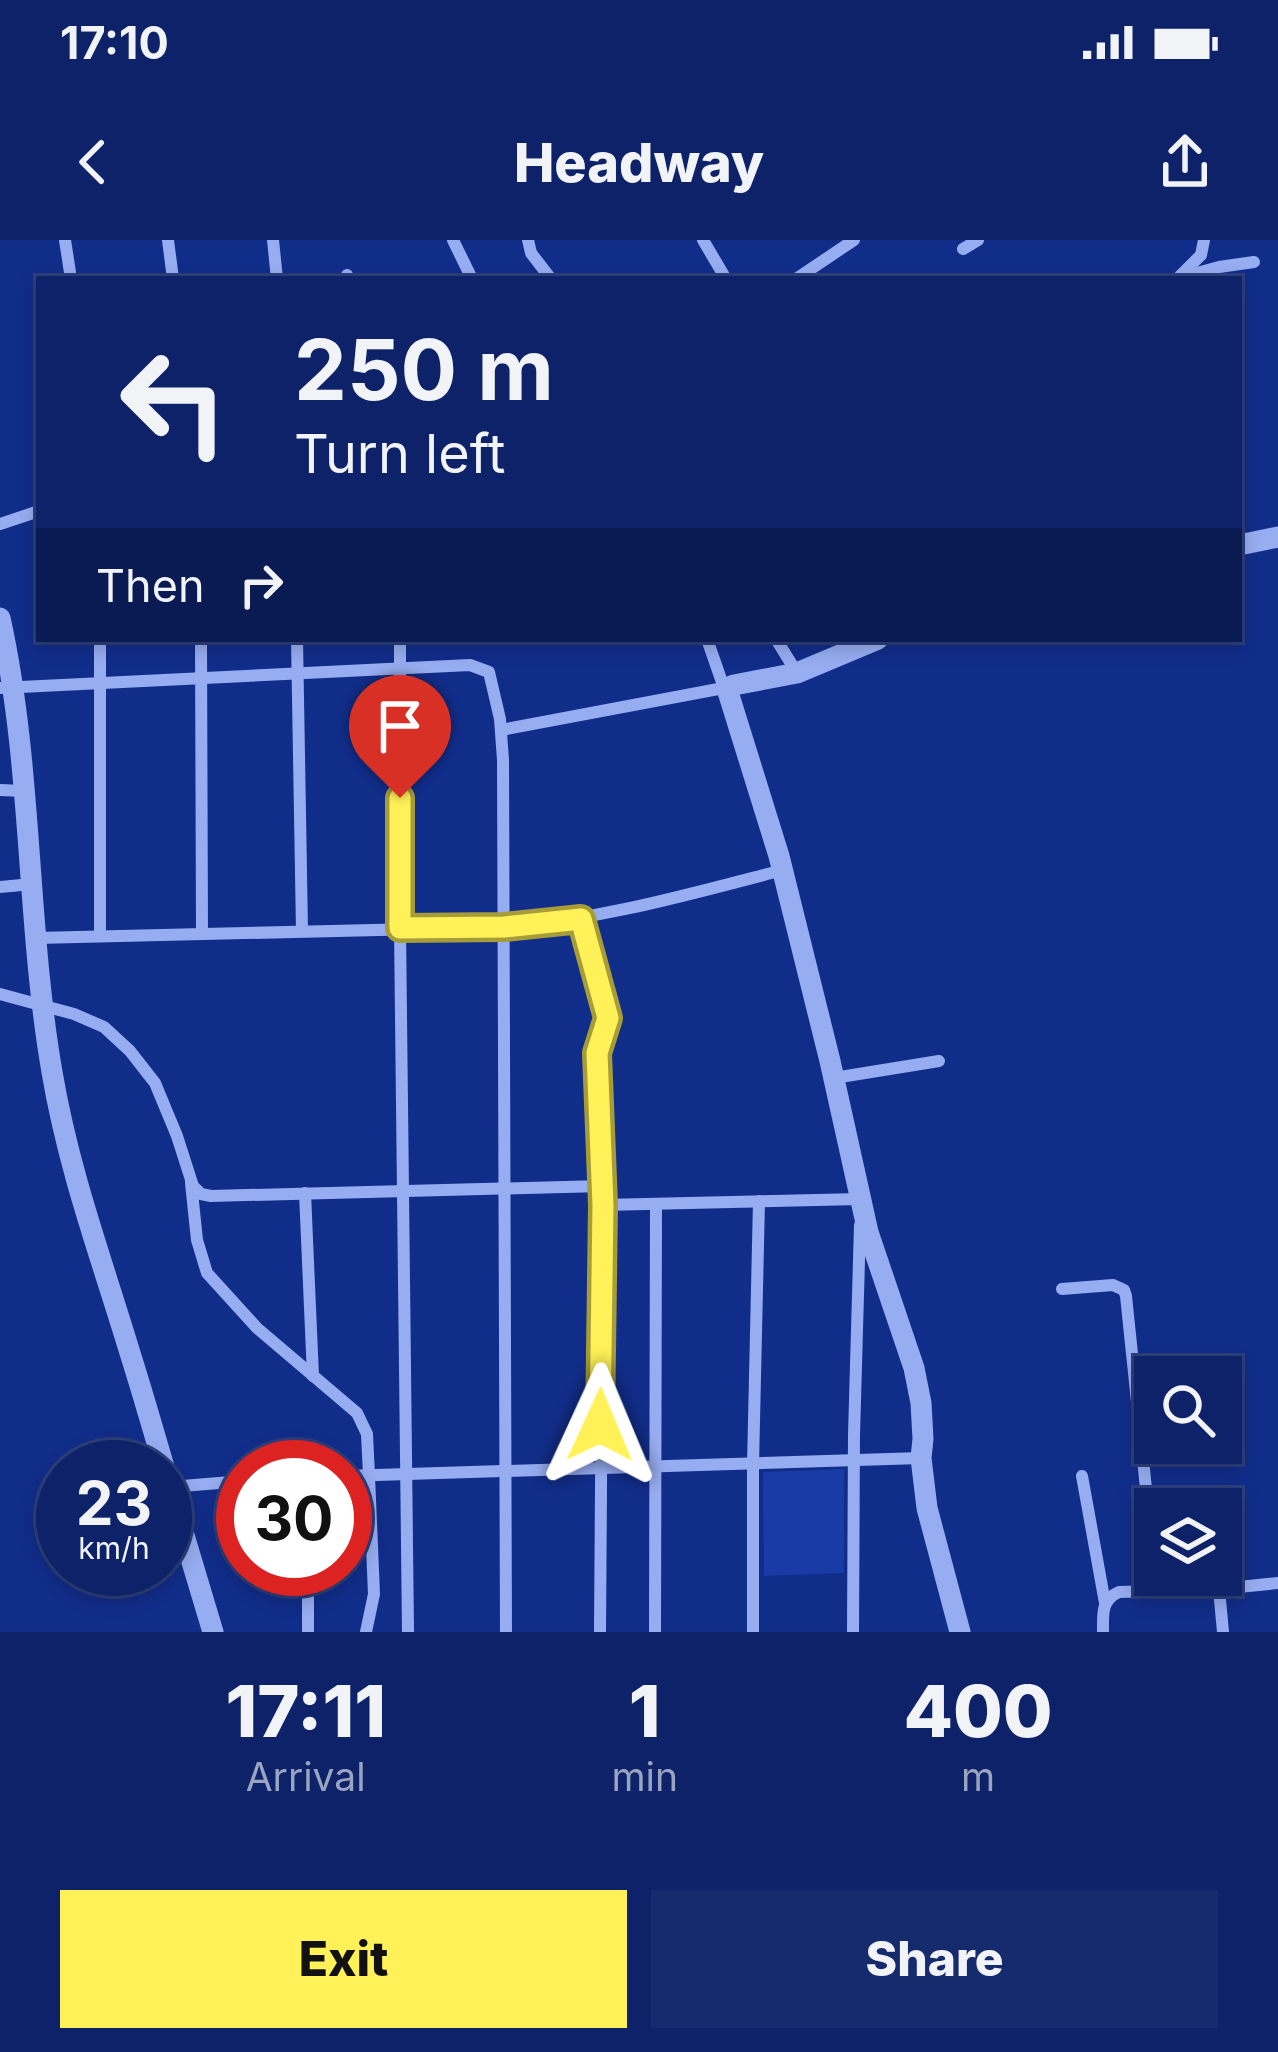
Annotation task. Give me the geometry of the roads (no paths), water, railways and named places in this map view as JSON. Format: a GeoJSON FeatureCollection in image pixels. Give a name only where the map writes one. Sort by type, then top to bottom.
{"type":"FeatureCollection","features":[{"type":"Feature","properties":{"kind":"street"},"geometry":{"type":"LineString","coordinates":[[65,240],[71,276]]}},
{"type":"Feature","properties":{"kind":"street"},"geometry":{"type":"LineString","coordinates":[[168,240],[173,276]]}},
{"type":"Feature","properties":{"kind":"street"},"geometry":{"type":"LineString","coordinates":[[273,240],[277,276]]}},
{"type":"Feature","properties":{"kind":"street"},"geometry":{"type":"LineString","coordinates":[[453,240],[471,276]]}},
{"type":"Feature","properties":{"kind":"street"},"geometry":{"type":"LineString","coordinates":[[528,240],[531,253],[549,276]]}},
{"type":"Feature","properties":{"kind":"street"},"geometry":{"type":"LineString","coordinates":[[703,240],[724,276]]}},
{"type":"Feature","properties":{"kind":"street"},"geometry":{"type":"LineString","coordinates":[[963,248],[978,240]]}},
{"type":"Feature","properties":{"kind":"street"},"geometry":{"type":"LineString","coordinates":[[1179,276],[1201,255],[1204,240]]}},
{"type":"Feature","properties":{"kind":"street"},"geometry":{"type":"LineString","coordinates":[[800,276],[849,241]]}},
{"type":"Feature","properties":{"kind":"street"},"geometry":{"type":"LineString","coordinates":[[1184,276],[1254,262]]}},
{"type":"Feature","properties":{"kind":"street"},"geometry":{"type":"LineString","coordinates":[[0,524],[36,512]]}},
{"type":"Feature","properties":{"kind":"street"},"geometry":{"type":"LineString","coordinates":[[1242,543],[1278,537]]}},
{"type":"Feature","properties":{"kind":"street"},"geometry":{"type":"LineString","coordinates":[[0,618],[6,688],[24,791],[43,1007],[67,1151],[155,1440]]}},
{"type":"Feature","properties":{"kind":"street"},"geometry":{"type":"LineString","coordinates":[[100,642],[100,936]]}},
{"type":"Feature","properties":{"kind":"street"},"geometry":{"type":"LineString","coordinates":[[201,642],[202,933]]}},
{"type":"Feature","properties":{"kind":"street"},"geometry":{"type":"LineString","coordinates":[[298,642],[302,931]]}},
{"type":"Feature","properties":{"kind":"street"},"geometry":{"type":"LineString","coordinates":[[400,642],[408,1632]]}},
{"type":"Feature","properties":{"kind":"street"},"geometry":{"type":"LineString","coordinates":[[708,642],[783,870],[868,1232],[914,1368],[931,1522],[958,1628]]}},
{"type":"Feature","properties":{"kind":"street"},"geometry":{"type":"LineString","coordinates":[[778,642],[797,673]]}},
{"type":"Feature","properties":{"kind":"street"},"geometry":{"type":"LineString","coordinates":[[501,730],[797,673],[871,642]]}},
{"type":"Feature","properties":{"kind":"street"},"geometry":{"type":"LineString","coordinates":[[6,688],[470,665],[489,672],[503,760],[506,1632]]}},
{"type":"Feature","properties":{"kind":"street"},"geometry":{"type":"LineString","coordinates":[[0,790],[24,791]]}},
{"type":"Feature","properties":{"kind":"street"},"geometry":{"type":"LineString","coordinates":[[37,938],[504,927],[613,914],[783,870]]}},
{"type":"Feature","properties":{"kind":"street"},"geometry":{"type":"LineString","coordinates":[[0,887],[32,884]]}},
{"type":"Feature","properties":{"kind":"street"},"geometry":{"type":"LineString","coordinates":[[581,919],[608,1012],[597,1053],[603,1205],[600,1632]]}},
{"type":"Feature","properties":{"kind":"street"},"geometry":{"type":"LineString","coordinates":[[0,994],[104,1027],[130,1051],[154,1083],[177,1136],[191,1183],[197,1240],[207,1273],[257,1328],[357,1413],[367,1440]]}},
{"type":"Feature","properties":{"kind":"street"},"geometry":{"type":"LineString","coordinates":[[834,1078],[939,1061]]}},
{"type":"Feature","properties":{"kind":"street"},"geometry":{"type":"LineString","coordinates":[[191,1183],[201,1194],[211,1196],[602,1186]]}},
{"type":"Feature","properties":{"kind":"street"},"geometry":{"type":"LineString","coordinates":[[305,1193],[313,1376]]}},
{"type":"Feature","properties":{"kind":"street"},"geometry":{"type":"LineString","coordinates":[[603,1205],[860,1198]]}},
{"type":"Feature","properties":{"kind":"street"},"geometry":{"type":"LineString","coordinates":[[853,1632],[860,1198]]}},
{"type":"Feature","properties":{"kind":"street"},"geometry":{"type":"LineString","coordinates":[[753,1632],[759,1201]]}},
{"type":"Feature","properties":{"kind":"street"},"geometry":{"type":"LineString","coordinates":[[655,1632],[656,1204]]}},
{"type":"Feature","properties":{"kind":"street"},"geometry":{"type":"LineString","coordinates":[[1062,1288],[1113,1285],[1124,1290],[1146,1488]]}},
{"type":"Feature","properties":{"kind":"street"},"geometry":{"type":"LineString","coordinates":[[372,1476],[921,1458]]}},
{"type":"Feature","properties":{"kind":"street"},"geometry":{"type":"LineString","coordinates":[[1082,1476],[1105,1603],[1103,1632]]}},
{"type":"Feature","properties":{"kind":"street"},"geometry":{"type":"LineString","coordinates":[[366,1632],[374,1594],[372,1535]]}},
{"type":"Feature","properties":{"kind":"street"},"geometry":{"type":"LineString","coordinates":[[192,1562],[213,1632]]}},
{"type":"Feature","properties":{"kind":"street"},"geometry":{"type":"LineString","coordinates":[[1242,1587],[1278,1583]]}},
{"type":"Feature","properties":{"kind":"street"},"geometry":{"type":"LineString","coordinates":[[1105,1603],[1119,1592],[1134,1592]]}},
{"type":"Feature","properties":{"kind":"street"},"geometry":{"type":"LineString","coordinates":[[308,1596],[308,1632]]}},
{"type":"Feature","properties":{"kind":"street"},"geometry":{"type":"LineString","coordinates":[[1220,1596],[1223,1632]]}}]}
